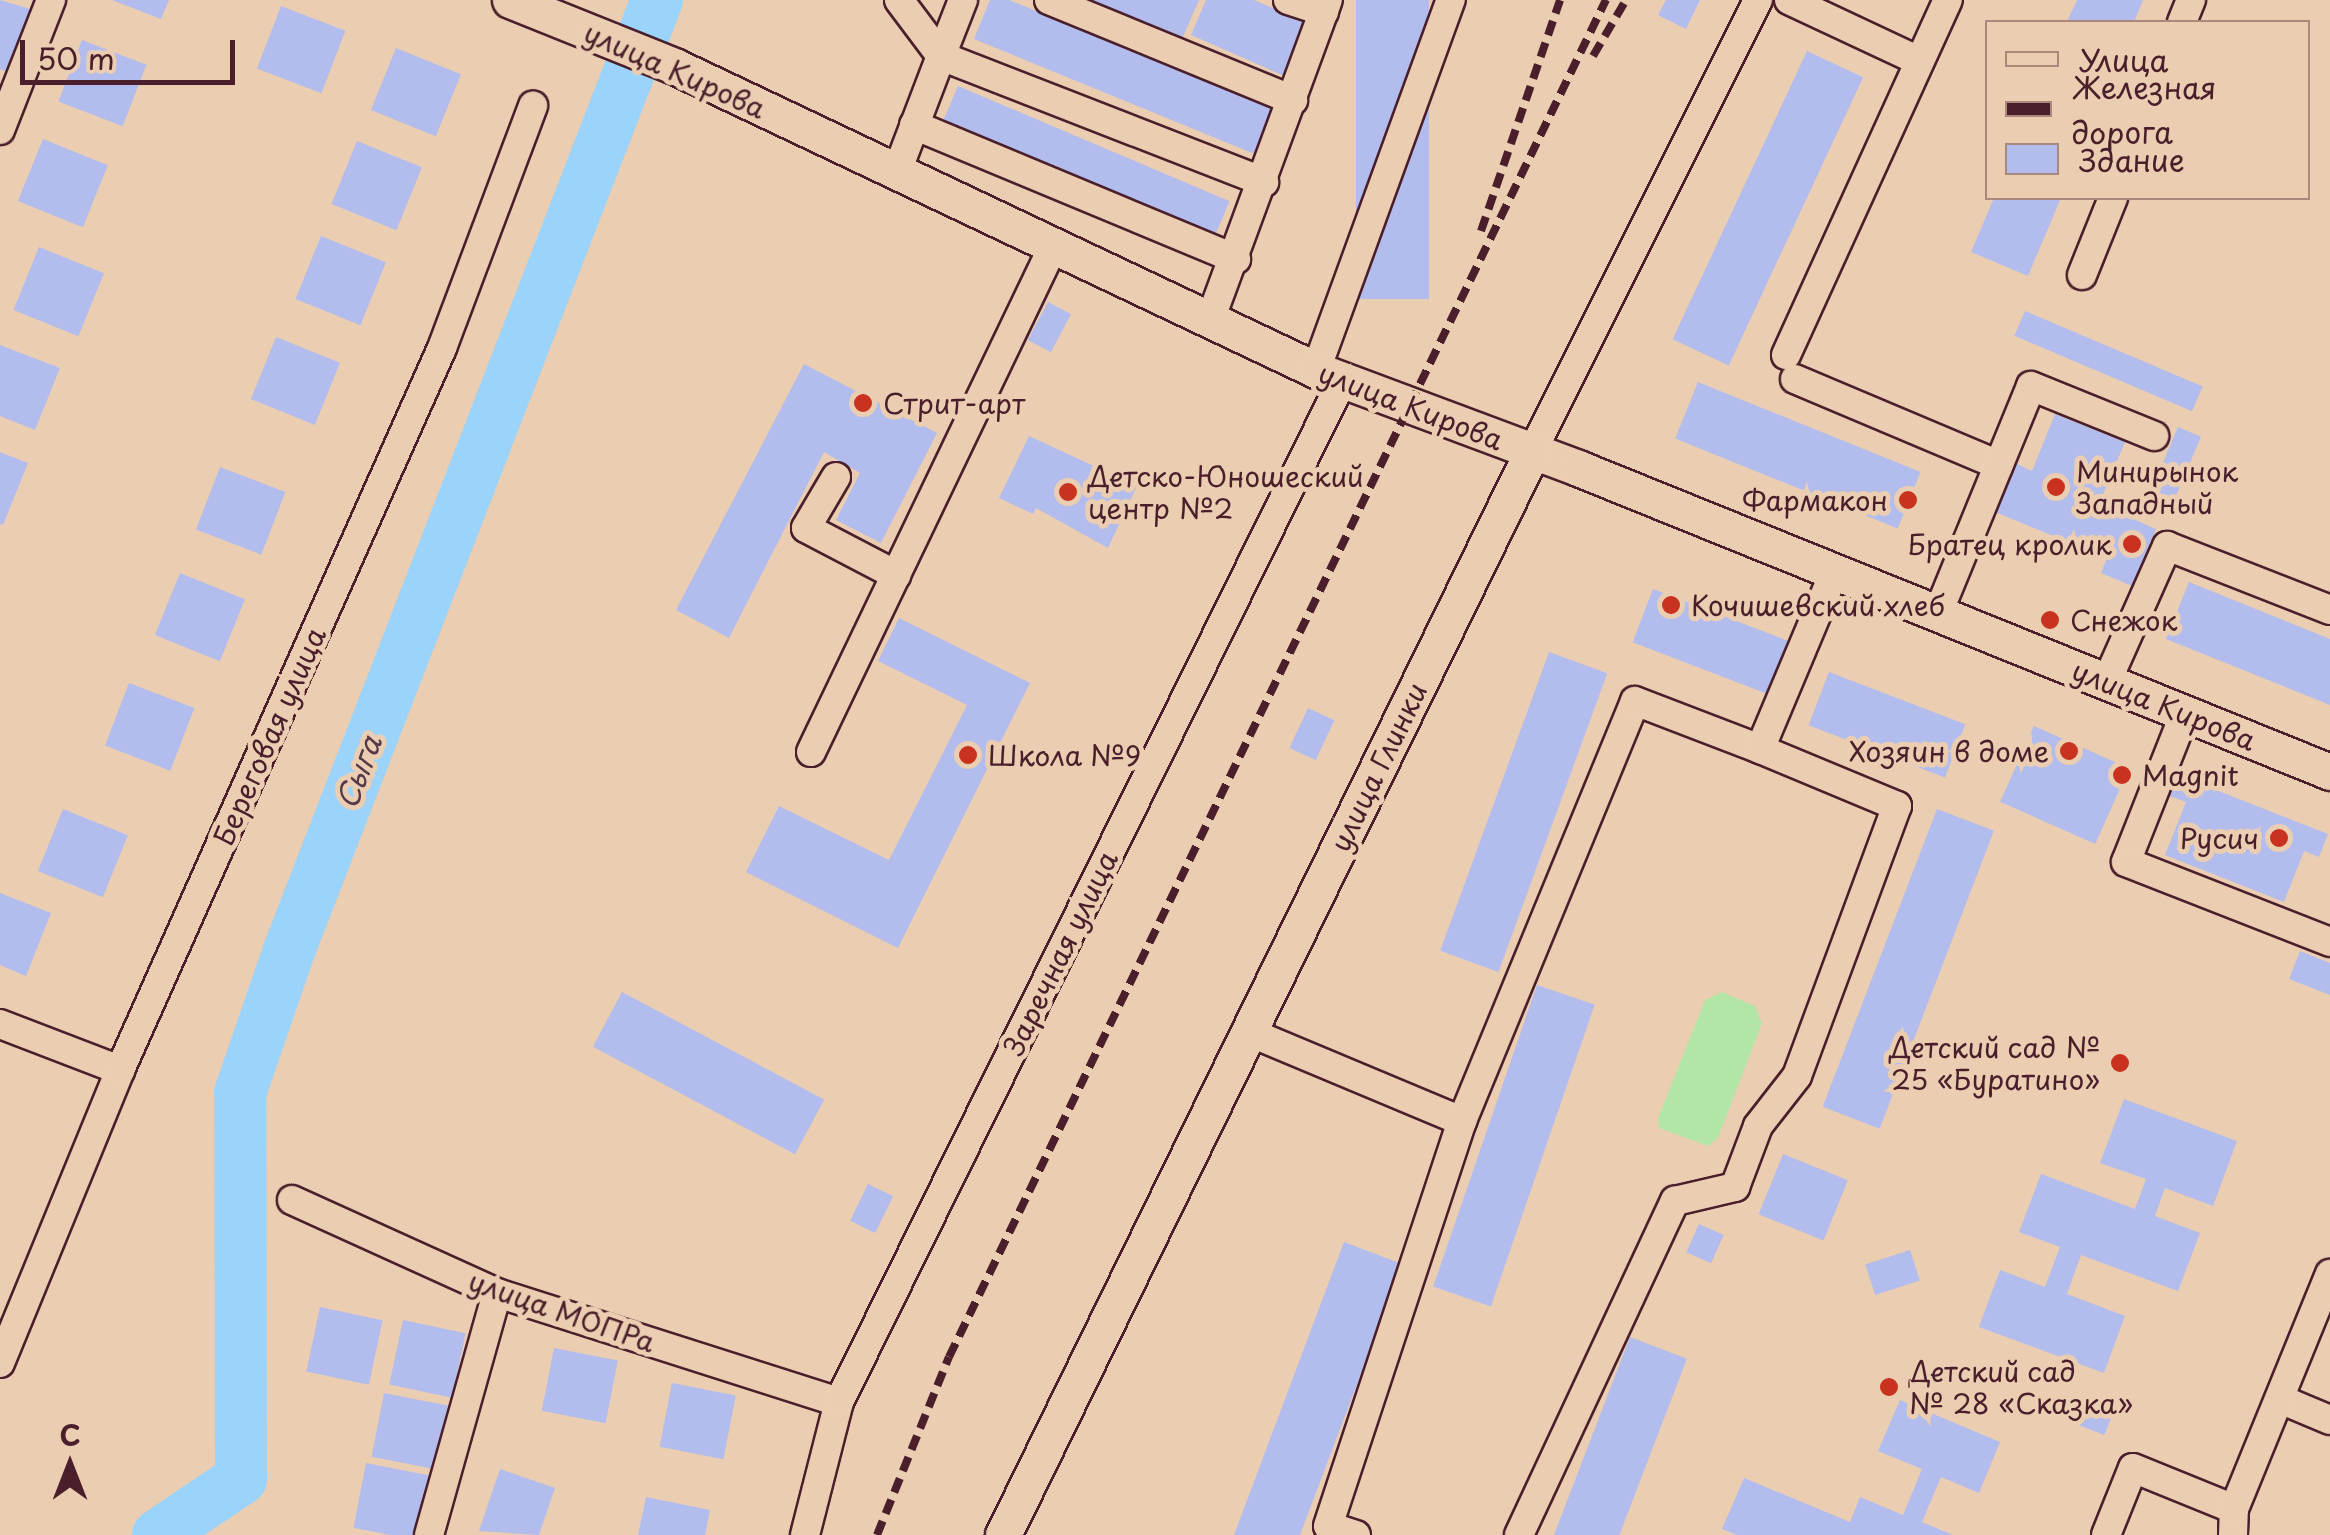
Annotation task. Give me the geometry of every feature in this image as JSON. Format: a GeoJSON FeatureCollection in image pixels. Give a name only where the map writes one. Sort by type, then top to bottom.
{"type":"FeatureCollection","features":[{"type":"Feature","properties":{"kind":"main road","name":"улица Кирова"},"geometry":{"type":"LineString","coordinates":[[510,0],[569,11],[1052,249],[1329,375],[1834,571],[2330,772]]}},
{"type":"Feature","properties":{"kind":"main road","name":"улица Глинки"},"geometry":{"type":"LineString","coordinates":[[1002,1535],[1532,452]]}},
{"type":"Feature","properties":{"kind":"street"},"geometry":{"type":"LineString","coordinates":[[0,130],[52,0]]}},
{"type":"Feature","properties":{"kind":"street"},"geometry":{"type":"LineString","coordinates":[[900,0],[941,56],[1264,182]]}},
{"type":"Feature","properties":{"kind":"street"},"geometry":{"type":"LineString","coordinates":[[896,174],[962,0]]}},
{"type":"Feature","properties":{"kind":"street"},"geometry":{"type":"LineString","coordinates":[[1048,0],[1293,100]]}},
{"type":"Feature","properties":{"kind":"street"},"geometry":{"type":"LineString","coordinates":[[1208,323],[1236,259],[1326,6],[1288,0]]}},
{"type":"Feature","properties":{"kind":"street","name":"Заречная улица"},"geometry":{"type":"LineString","coordinates":[[805,1535],[839,1402],[1329,375],[1451,0]]}},
{"type":"Feature","properties":{"kind":"street","name":"улица Глинки"},"geometry":{"type":"LineString","coordinates":[[1532,452],[1758,0]]}},
{"type":"Feature","properties":{"kind":"street"},"geometry":{"type":"LineString","coordinates":[[1789,0],[1919,61]]}},
{"type":"Feature","properties":{"kind":"street"},"geometry":{"type":"LineString","coordinates":[[1948,0],[1790,367],[1998,466]]}},
{"type":"Feature","properties":{"kind":"street","name":"Береговая улица"},"geometry":{"type":"LineString","coordinates":[[0,1363],[120,1070],[442,348],[533,106]]}},
{"type":"Feature","properties":{"kind":"street"},"geometry":{"type":"LineString","coordinates":[[914,126],[1236,259]]}},
{"type":"Feature","properties":{"kind":"street"},"geometry":{"type":"LineString","coordinates":[[2082,275],[2112,200]]}},
{"type":"Feature","properties":{"kind":"street"},"geometry":{"type":"LineString","coordinates":[[812,752],[1052,249]]}},
{"type":"Feature","properties":{"kind":"street"},"geometry":{"type":"LineString","coordinates":[[1938,613],[2031,386],[2154,436]]}},
{"type":"Feature","properties":{"kind":"street"},"geometry":{"type":"LineString","coordinates":[[836,477],[806,528],[896,575]]}},
{"type":"Feature","properties":{"kind":"street"},"geometry":{"type":"LineString","coordinates":[[2107,681],[2168,546],[2330,610]]}},
{"type":"Feature","properties":{"kind":"street"},"geometry":{"type":"LineString","coordinates":[[1760,749],[1834,571]]}},
{"type":"Feature","properties":{"kind":"street"},"geometry":{"type":"LineString","coordinates":[[1356,1535],[1328,1526],[1462,1121],[1635,701],[1898,806],[1797,1076],[1758,1126],[1735,1187],[1675,1201],[1519,1535]]}},
{"type":"Feature","properties":{"kind":"street"},"geometry":{"type":"LineString","coordinates":[[2185,713],[2126,862],[2330,942]]}},
{"type":"Feature","properties":{"kind":"street"},"geometry":{"type":"LineString","coordinates":[[0,1024],[120,1070]]}},
{"type":"Feature","properties":{"kind":"street"},"geometry":{"type":"LineString","coordinates":[[1249,1032],[1462,1121]]}},
{"type":"Feature","properties":{"kind":"street","name":"улица МОПРа"},"geometry":{"type":"LineString","coordinates":[[292,1200],[496,1293],[839,1402]]}},
{"type":"Feature","properties":{"kind":"street"},"geometry":{"type":"LineString","coordinates":[[2106,1535],[2133,1468],[2234,1522],[2330,1274]]}},
{"type":"Feature","properties":{"kind":"street"},"geometry":{"type":"LineString","coordinates":[[429,1535],[496,1293]]}},
{"type":"Feature","properties":{"kind":"street"},"geometry":{"type":"LineString","coordinates":[[2280,1399],[2330,1420]]}},
{"type":"Feature","properties":{"kind":"green space"},"geometry":{"type":"Polygon","coordinates":[[[1722,992],[1755,1006],[1762,1023],[1718,1138],[1708,1146],[1659,1128],[1658,1118],[1705,1000],[1722,992]]]}},
{"type":"Feature","properties":{"kind":"building"},"geometry":{"type":"Polygon","coordinates":[[[0,0],[34,10],[9,73],[0,69],[0,0]]]}},
{"type":"Feature","properties":{"kind":"building"},"geometry":{"type":"Polygon","coordinates":[[[112,0],[169,0],[161,19],[112,0]]]}},
{"type":"Feature","properties":{"kind":"building"},"geometry":{"type":"Polygon","coordinates":[[[990,0],[1009,0],[1276,109],[1257,155],[974,39],[990,0]]]}},
{"type":"Feature","properties":{"kind":"building"},"geometry":{"type":"Polygon","coordinates":[[[1092,0],[1199,0],[1182,39],[1092,0]]]}},
{"type":"Feature","properties":{"kind":"building"},"geometry":{"type":"Polygon","coordinates":[[[1206,0],[1254,0],[1312,25],[1289,78],[1191,35],[1206,0]]]}},
{"type":"Feature","properties":{"kind":"building"},"geometry":{"type":"Polygon","coordinates":[[[1356,0],[1429,0],[1429,299],[1356,299],[1356,0]]]}},
{"type":"Feature","properties":{"kind":"building"},"geometry":{"type":"Polygon","coordinates":[[[1666,0],[1700,0],[1686,29],[1658,15],[1666,0]]]}},
{"type":"Feature","properties":{"kind":"building"},"geometry":{"type":"Polygon","coordinates":[[[2077,0],[2143,0],[2135,20],[2068,20],[2077,0]]]}},
{"type":"Feature","properties":{"kind":"building"},"geometry":{"type":"Polygon","coordinates":[[[281,6],[345,31],[321,93],[257,69],[281,6]]]}},
{"type":"Feature","properties":{"kind":"building"},"geometry":{"type":"Polygon","coordinates":[[[82,40],[146,65],[123,126],[58,102],[82,40]]]}},
{"type":"Feature","properties":{"kind":"building"},"geometry":{"type":"Polygon","coordinates":[[[396,48],[461,74],[436,136],[371,110],[396,48]]]}},
{"type":"Feature","properties":{"kind":"building"},"geometry":{"type":"Polygon","coordinates":[[[1807,51],[1863,77],[1729,365],[1673,339],[1807,51]]]}},
{"type":"Feature","properties":{"kind":"building"},"geometry":{"type":"Polygon","coordinates":[[[958,86],[1230,201],[1215,235],[944,120],[958,86]]]}},
{"type":"Feature","properties":{"kind":"building"},"geometry":{"type":"Polygon","coordinates":[[[43,139],[108,165],[83,227],[18,201],[43,139]]]}},
{"type":"Feature","properties":{"kind":"building"},"geometry":{"type":"Polygon","coordinates":[[[357,141],[422,167],[396,230],[332,204],[357,141]]]}},
{"type":"Feature","properties":{"kind":"building"},"geometry":{"type":"Polygon","coordinates":[[[1993,200],[2060,200],[2028,276],[1971,252],[1993,200]]]}},
{"type":"Feature","properties":{"kind":"building"},"geometry":{"type":"Polygon","coordinates":[[[321,236],[386,262],[360,325],[296,299],[321,236]]]}},
{"type":"Feature","properties":{"kind":"building"},"geometry":{"type":"Polygon","coordinates":[[[39,247],[104,273],[78,336],[14,310],[39,247]]]}},
{"type":"Feature","properties":{"kind":"building"},"geometry":{"type":"Polygon","coordinates":[[[1048,302],[1071,314],[1051,352],[1028,340],[1048,302]]]}},
{"type":"Feature","properties":{"kind":"building"},"geometry":{"type":"Polygon","coordinates":[[[2025,311],[2203,386],[2192,411],[2014,336],[2025,311]]]}},
{"type":"Feature","properties":{"kind":"building"},"geometry":{"type":"Polygon","coordinates":[[[276,337],[340,363],[315,425],[251,399],[276,337]]]}},
{"type":"Feature","properties":{"kind":"building"},"geometry":{"type":"Polygon","coordinates":[[[0,345],[60,368],[35,430],[0,416],[0,345]]]}},
{"type":"Feature","properties":{"kind":"building"},"geometry":{"type":"Polygon","coordinates":[[[804,364],[937,433],[881,543],[836,520],[860,473],[824,452],[729,638],[676,610],[804,364]]]}},
{"type":"Feature","properties":{"kind":"building"},"geometry":{"type":"Polygon","coordinates":[[[1698,382],[1921,472],[1898,528],[1675,439],[1698,382]]]}},
{"type":"Feature","properties":{"kind":"building","name":"Минирынок Западный"},"geometry":{"type":"Polygon","coordinates":[[[2055,414],[2125,442],[2099,504],[2156,529],[2132,586],[2101,573],[2107,558],[1995,512],[2015,463],[2032,471],[2055,414]]]}},
{"type":"Feature","properties":{"kind":"building"},"geometry":{"type":"Polygon","coordinates":[[[2178,427],[2201,437],[2172,505],[2149,495],[2178,427]]]}},
{"type":"Feature","properties":{"kind":"building","name":"Детско-Юношеский центр №2"},"geometry":{"type":"Polygon","coordinates":[[[1029,436],[1137,486],[1108,548],[1036,508],[1033,514],[999,498],[1029,436]]]}},
{"type":"Feature","properties":{"kind":"building"},"geometry":{"type":"Polygon","coordinates":[[[0,452],[28,463],[3,525],[0,524],[0,452]]]}},
{"type":"Feature","properties":{"kind":"building"},"geometry":{"type":"Polygon","coordinates":[[[220,467],[285,492],[261,555],[196,530],[220,467]]]}},
{"type":"Feature","properties":{"kind":"building"},"geometry":{"type":"Polygon","coordinates":[[[180,573],[245,599],[220,661],[155,635],[180,573]]]}},
{"type":"Feature","properties":{"kind":"building"},"geometry":{"type":"Polygon","coordinates":[[[2189,582],[2330,639],[2330,705],[2166,639],[2189,582]]]}},
{"type":"Feature","properties":{"kind":"building"},"geometry":{"type":"Polygon","coordinates":[[[1653,589],[1789,641],[1769,695],[1633,642],[1653,589]]]}},
{"type":"Feature","properties":{"kind":"building","name":"Школа №9"},"geometry":{"type":"Polygon","coordinates":[[[899,618],[1030,683],[898,948],[746,872],[779,806],[889,860],[967,705],[878,661],[899,618]]]}},
{"type":"Feature","properties":{"kind":"building"},"geometry":{"type":"Polygon","coordinates":[[[1549,652],[1607,673],[1498,972],[1440,951],[1549,652]]]}},
{"type":"Feature","properties":{"kind":"building"},"geometry":{"type":"Polygon","coordinates":[[[1829,672],[1965,724],[1945,778],[1809,725],[1829,672]]]}},
{"type":"Feature","properties":{"kind":"building"},"geometry":{"type":"Polygon","coordinates":[[[129,683],[194,708],[170,771],[105,746],[129,683]]]}},
{"type":"Feature","properties":{"kind":"building"},"geometry":{"type":"Polygon","coordinates":[[[1308,708],[1334,720],[1316,760],[1289,748],[1308,708]]]}},
{"type":"Feature","properties":{"kind":"building"},"geometry":{"type":"Polygon","coordinates":[[[2034,726],[2129,768],[2095,844],[2000,802],[2034,726]]]}},
{"type":"Feature","properties":{"kind":"building"},"geometry":{"type":"Polygon","coordinates":[[[2175,774],[2328,834],[2319,857],[2304,851],[2284,902],[2165,855],[2186,802],[2167,795],[2175,774]]]}},
{"type":"Feature","properties":{"kind":"building"},"geometry":{"type":"Polygon","coordinates":[[[63,809],[128,835],[103,897],[38,871],[63,809]]]}},
{"type":"Feature","properties":{"kind":"building"},"geometry":{"type":"Polygon","coordinates":[[[1937,809],[1994,831],[1880,1129],[1823,1107],[1937,809]]]}},
{"type":"Feature","properties":{"kind":"building"},"geometry":{"type":"Polygon","coordinates":[[[0,893],[51,913],[26,976],[0,965],[0,893]]]}},
{"type":"Feature","properties":{"kind":"building"},"geometry":{"type":"Polygon","coordinates":[[[2300,951],[2330,963],[2330,995],[2289,979],[2300,951]]]}},
{"type":"Feature","properties":{"kind":"building"},"geometry":{"type":"Polygon","coordinates":[[[1537,985],[1595,1005],[1491,1306],[1433,1287],[1537,985]]]}},
{"type":"Feature","properties":{"kind":"building"},"geometry":{"type":"Polygon","coordinates":[[[622,992],[824,1100],[795,1154],[593,1047],[622,992]]]}},
{"type":"Feature","properties":{"kind":"building"},"geometry":{"type":"Polygon","coordinates":[[[2124,1099],[2237,1141],[2213,1206],[2165,1188],[2155,1216],[2200,1233],[2178,1291],[2081,1255],[2067,1294],[2125,1316],[2104,1373],[1979,1327],[2000,1270],[2045,1287],[2060,1247],[2019,1232],[2041,1174],[2135,1209],[2146,1179],[2100,1163],[2124,1099]]]}},
{"type":"Feature","properties":{"kind":"building"},"geometry":{"type":"Polygon","coordinates":[[[1783,1154],[1848,1180],[1824,1240],[1759,1214],[1783,1154]]]}},
{"type":"Feature","properties":{"kind":"building"},"geometry":{"type":"Polygon","coordinates":[[[868,1184],[893,1196],[875,1233],[850,1221],[868,1184]]]}},
{"type":"Feature","properties":{"kind":"building"},"geometry":{"type":"Polygon","coordinates":[[[1699,1224],[1724,1235],[1711,1263],[1686,1252],[1699,1224]]]}},
{"type":"Feature","properties":{"kind":"building"},"geometry":{"type":"Polygon","coordinates":[[[1344,1242],[1402,1264],[1382,1318],[1300,1535],[1234,1535],[1344,1242]]]}},
{"type":"Feature","properties":{"kind":"building"},"geometry":{"type":"Polygon","coordinates":[[[1910,1250],[1920,1280],[1875,1295],[1865,1265],[1910,1250]]]}},
{"type":"Feature","properties":{"kind":"building"},"geometry":{"type":"Polygon","coordinates":[[[320,1307],[383,1320],[369,1385],[306,1372],[320,1307]]]}},
{"type":"Feature","properties":{"kind":"building"},"geometry":{"type":"Polygon","coordinates":[[[403,1320],[466,1333],[452,1398],[389,1385],[403,1320]]]}},
{"type":"Feature","properties":{"kind":"building"},"geometry":{"type":"Polygon","coordinates":[[[1630,1337],[1687,1359],[1619,1535],[1554,1535],[1630,1337]]]}},
{"type":"Feature","properties":{"kind":"building"},"geometry":{"type":"Polygon","coordinates":[[[554,1348],[618,1360],[606,1423],[542,1411],[554,1348]]]}},
{"type":"Feature","properties":{"kind":"building"},"geometry":{"type":"Polygon","coordinates":[[[672,1383],[736,1395],[723,1459],[660,1447],[672,1383]]]}},
{"type":"Feature","properties":{"kind":"building"},"geometry":{"type":"Polygon","coordinates":[[[384,1393],[448,1405],[435,1469],[372,1457],[384,1393]]]}},
{"type":"Feature","properties":{"kind":"building"},"geometry":{"type":"Polygon","coordinates":[[[2073,1394],[2114,1410],[2104,1435],[2063,1419],[2073,1394]]]}},
{"type":"Feature","properties":{"kind":"building"},"geometry":{"type":"Polygon","coordinates":[[[1900,1400],[2000,1442],[1979,1493],[1941,1477],[1922,1522],[1953,1535],[1737,1535],[1722,1529],[1744,1478],[1850,1522],[1860,1497],[1903,1515],[1922,1469],[1878,1451],[1900,1400]]]}},
{"type":"Feature","properties":{"kind":"building"},"geometry":{"type":"Polygon","coordinates":[[[366,1463],[430,1475],[418,1535],[391,1535],[353,1528],[366,1463]]]}},
{"type":"Feature","properties":{"kind":"building"},"geometry":{"type":"Polygon","coordinates":[[[500,1469],[555,1488],[539,1535],[479,1531],[500,1469]]]}},
{"type":"Feature","properties":{"kind":"building"},"geometry":{"type":"Polygon","coordinates":[[[646,1497],[710,1510],[705,1535],[638,1535],[646,1497]]]}},
{"type":"Feature","properties":{"kind":"waterway","name":"Сыга"},"geometry":{"type":"LineString","coordinates":[[158,1535],[241,1479],[240,1093],[290,948],[657,0]]}},
{"type":"Feature","properties":{"kind":"railway"},"geometry":{"type":"LineString","coordinates":[[1481,231],[1560,0]]}},
{"type":"Feature","properties":{"kind":"railway"},"geometry":{"type":"LineString","coordinates":[[877,1535],[949,1357],[1606,0]]}},
{"type":"Feature","properties":{"kind":"railway"},"geometry":{"type":"LineString","coordinates":[[1593,56],[1626,0]]}},
{"type":"Feature","properties":{"kind":"place","name":"Стрит-арт"},"geometry":{"type":"Point","coordinates":[863,403]}},
{"type":"Feature","properties":{"kind":"place","name":"Минирынок Западный"},"geometry":{"type":"Point","coordinates":[2056,487]}},
{"type":"Feature","properties":{"kind":"place","name":"Детско-Юношеский центр №2"},"geometry":{"type":"Point","coordinates":[1068,492]}},
{"type":"Feature","properties":{"kind":"place","name":"Фармакон"},"geometry":{"type":"Point","coordinates":[1908,500]}},
{"type":"Feature","properties":{"kind":"place","name":"Братец кролик"},"geometry":{"type":"Point","coordinates":[2132,544]}},
{"type":"Feature","properties":{"kind":"place","name":"Кочишевский хлеб"},"geometry":{"type":"Point","coordinates":[1671,605]}},
{"type":"Feature","properties":{"kind":"place","name":"Снежок"},"geometry":{"type":"Point","coordinates":[2050,620]}},
{"type":"Feature","properties":{"kind":"place","name":"Хозяин в доме"},"geometry":{"type":"Point","coordinates":[2069,751]}},
{"type":"Feature","properties":{"kind":"place","name":"Школа №9"},"geometry":{"type":"Point","coordinates":[968,755]}},
{"type":"Feature","properties":{"kind":"place","name":"Magnit"},"geometry":{"type":"Point","coordinates":[2122,775]}},
{"type":"Feature","properties":{"kind":"place","name":"Русич"},"geometry":{"type":"Point","coordinates":[2279,838]}},
{"type":"Feature","properties":{"kind":"place","name":"Детский сад № 25 «Буратино»"},"geometry":{"type":"Point","coordinates":[2120,1063]}},
{"type":"Feature","properties":{"kind":"place","name":"Детский сад № 28 «Сказка»"},"geometry":{"type":"Point","coordinates":[1889,1387]}}]}
